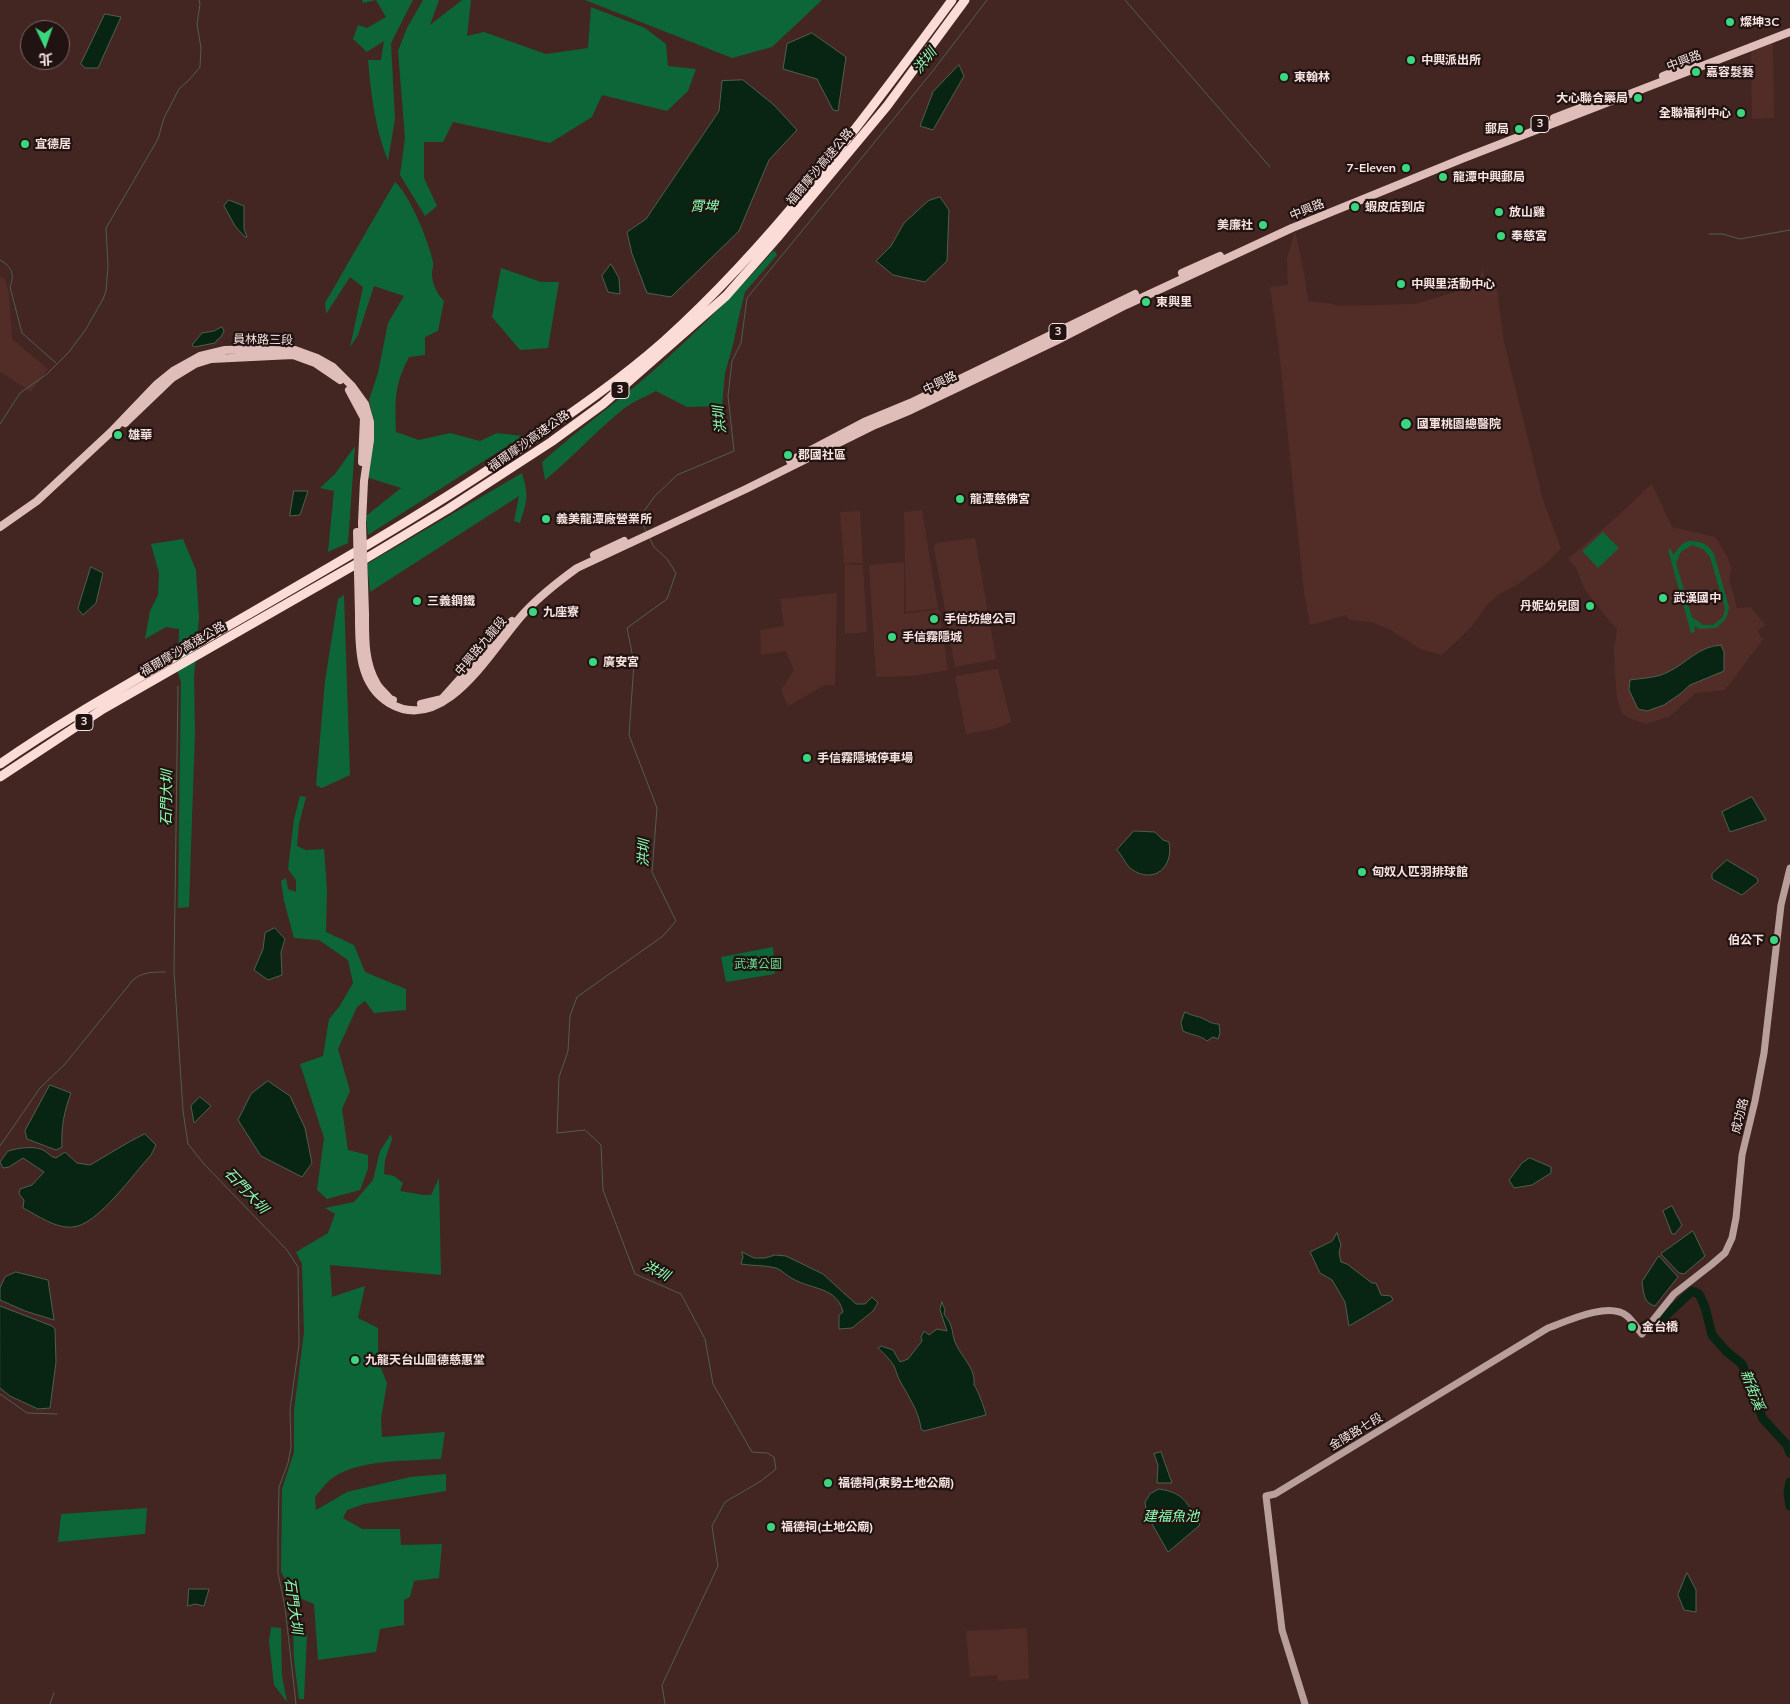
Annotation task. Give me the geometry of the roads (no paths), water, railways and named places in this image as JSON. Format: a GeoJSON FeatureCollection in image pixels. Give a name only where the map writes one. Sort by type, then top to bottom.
{"type":"FeatureCollection","features":[{"type":"Feature","properties":{"kind":"highway","name":"福爾摩沙高速公路"},"geometry":{"type":"LineString","coordinates":[[0,764],[96,701],[329,568],[503,460],[593,398],[663,341],[718,288],[770,233],[877,101],[952,0]]}},
{"type":"Feature","properties":{"kind":"highway","name":"福爾摩沙高速公路"},"geometry":{"type":"LineString","coordinates":[[0,776],[103,709],[365,559],[492,481],[566,432],[603,404],[726,296],[887,106],[965,0]]}},
{"type":"Feature","properties":{"kind":"main road","name":"中興路"},"geometry":{"type":"LineString","coordinates":[[846,435],[864,422],[910,404],[1125,299],[1295,222],[1493,142],[1790,27]]}},
{"type":"Feature","properties":{"kind":"main road","name":"中興路"},"geometry":{"type":"LineString","coordinates":[[846,435],[1062,338],[1126,304],[1292,228],[1464,158],[1790,32]]}},
{"type":"Feature","properties":{"kind":"main road","name":"員林路三段"},"geometry":{"type":"LineString","coordinates":[[0,527],[37,501],[111,432],[172,371],[200,356],[225,350],[295,350],[317,358],[333,367],[352,386],[365,404],[370,422],[370,440],[359,524],[362,643]]}},
{"type":"Feature","properties":{"kind":"main road","name":"中興路九龍段"},"geometry":{"type":"LineString","coordinates":[[362,643],[375,679],[390,699],[414,705],[426,704],[442,699],[528,602],[549,584],[597,554],[642,536],[846,435]]}},
{"type":"Feature","properties":{"kind":"street","name":"成功路"},"geometry":{"type":"LineString","coordinates":[[1642,1334],[1674,1294],[1719,1258],[1729,1246],[1732,1238],[1736,1218],[1742,1155],[1764,1053],[1781,905],[1790,868]]}},
{"type":"Feature","properties":{"kind":"street","name":"金陵路七段"},"geometry":{"type":"LineString","coordinates":[[1305,1704],[1282,1630],[1266,1496],[1271,1496],[1283,1490],[1548,1328],[1581,1316],[1611,1311],[1626,1315],[1642,1334]]}},
{"type":"Feature","properties":{"kind":"water"},"geometry":{"type":"Polygon","coordinates":[[[105,14],[121,17],[98,68],[85,68],[81,64],[105,14]]]}},
{"type":"Feature","properties":{"kind":"water"},"geometry":{"type":"Polygon","coordinates":[[[812,33],[846,57],[838,111],[833,110],[817,79],[783,69],[787,44],[812,33]]]}},
{"type":"Feature","properties":{"kind":"water"},"geometry":{"type":"Polygon","coordinates":[[[959,65],[964,76],[933,130],[920,126],[933,92],[959,65]]]}},
{"type":"Feature","properties":{"kind":"water","name":"霄埤"},"geometry":{"type":"Polygon","coordinates":[[[743,80],[774,105],[797,130],[769,160],[739,231],[671,297],[647,293],[632,254],[627,232],[646,219],[719,111],[722,81],[743,80]]]}},
{"type":"Feature","properties":{"kind":"water"},"geometry":{"type":"Polygon","coordinates":[[[940,197],[949,210],[947,261],[925,282],[893,275],[876,261],[891,246],[904,223],[928,201],[940,197]]]}},
{"type":"Feature","properties":{"kind":"water"},"geometry":{"type":"Polygon","coordinates":[[[229,200],[244,206],[244,229],[247,237],[235,226],[224,206],[229,200]]]}},
{"type":"Feature","properties":{"kind":"water"},"geometry":{"type":"Polygon","coordinates":[[[611,264],[619,278],[620,294],[608,292],[602,276],[611,264]]]}},
{"type":"Feature","properties":{"kind":"water"},"geometry":{"type":"Polygon","coordinates":[[[222,327],[224,331],[215,343],[194,347],[192,345],[202,333],[214,331],[222,327]]]}},
{"type":"Feature","properties":{"kind":"water"},"geometry":{"type":"Polygon","coordinates":[[[294,491],[308,491],[300,515],[290,516],[294,491]]]}},
{"type":"Feature","properties":{"kind":"water"},"geometry":{"type":"Polygon","coordinates":[[[91,567],[103,573],[96,603],[83,615],[78,609],[91,567]]]}},
{"type":"Feature","properties":{"kind":"water"},"geometry":{"type":"Polygon","coordinates":[[[1721,645],[1724,652],[1724,671],[1690,685],[1664,705],[1647,711],[1638,709],[1629,690],[1630,680],[1664,674],[1706,648],[1721,645]]]}},
{"type":"Feature","properties":{"kind":"water"},"geometry":{"type":"Polygon","coordinates":[[[1752,797],[1766,820],[1730,832],[1722,812],[1752,797]]]}},
{"type":"Feature","properties":{"kind":"water"},"geometry":{"type":"Polygon","coordinates":[[[1134,831],[1155,832],[1163,840],[1169,842],[1170,851],[1168,859],[1160,871],[1147,875],[1139,873],[1129,867],[1117,850],[1134,831]]]}},
{"type":"Feature","properties":{"kind":"water"},"geometry":{"type":"Polygon","coordinates":[[[1727,860],[1757,878],[1758,882],[1742,895],[1712,879],[1712,874],[1727,860]]]}},
{"type":"Feature","properties":{"kind":"water"},"geometry":{"type":"Polygon","coordinates":[[[275,928],[285,939],[281,952],[282,975],[268,980],[254,970],[263,949],[265,933],[275,928]]]}},
{"type":"Feature","properties":{"kind":"water"},"geometry":{"type":"Polygon","coordinates":[[[1185,1012],[1219,1024],[1220,1033],[1218,1039],[1213,1037],[1207,1041],[1183,1031],[1181,1023],[1185,1012]]]}},
{"type":"Feature","properties":{"kind":"water"},"geometry":{"type":"Polygon","coordinates":[[[268,1081],[290,1096],[305,1128],[312,1163],[302,1177],[261,1156],[238,1120],[251,1094],[268,1081]]]}},
{"type":"Feature","properties":{"kind":"water"},"geometry":{"type":"Polygon","coordinates":[[[50,1085],[71,1093],[66,1106],[62,1147],[56,1150],[27,1139],[25,1131],[50,1085]]]}},
{"type":"Feature","properties":{"kind":"water"},"geometry":{"type":"Polygon","coordinates":[[[200,1097],[211,1106],[194,1123],[191,1106],[200,1097]]]}},
{"type":"Feature","properties":{"kind":"water"},"geometry":{"type":"Polygon","coordinates":[[[145,1134],[156,1145],[151,1155],[104,1208],[83,1224],[73,1227],[53,1224],[23,1208],[24,1200],[19,1194],[20,1189],[32,1185],[44,1172],[23,1158],[9,1167],[3,1168],[0,1162],[8,1151],[32,1148],[41,1149],[56,1158],[65,1152],[77,1163],[90,1165],[145,1134]]]}},
{"type":"Feature","properties":{"kind":"water"},"geometry":{"type":"Polygon","coordinates":[[[1530,1158],[1551,1167],[1551,1173],[1532,1185],[1514,1188],[1509,1180],[1522,1163],[1530,1158]]]}},
{"type":"Feature","properties":{"kind":"water"},"geometry":{"type":"Polygon","coordinates":[[[1672,1206],[1682,1225],[1675,1234],[1672,1234],[1663,1211],[1672,1206]]]}},
{"type":"Feature","properties":{"kind":"water"},"geometry":{"type":"Polygon","coordinates":[[[1693,1231],[1705,1256],[1684,1274],[1679,1273],[1661,1254],[1693,1231]]]}},
{"type":"Feature","properties":{"kind":"water"},"geometry":{"type":"Polygon","coordinates":[[[1337,1233],[1341,1245],[1339,1252],[1341,1262],[1347,1264],[1372,1283],[1376,1283],[1381,1295],[1391,1296],[1393,1300],[1349,1326],[1345,1302],[1332,1280],[1320,1273],[1310,1252],[1332,1241],[1337,1233]]]}},
{"type":"Feature","properties":{"kind":"water"},"geometry":{"type":"Polygon","coordinates":[[[742,1252],[754,1258],[765,1258],[775,1255],[786,1256],[823,1274],[856,1304],[865,1304],[872,1297],[878,1303],[873,1311],[852,1328],[839,1329],[839,1315],[843,1312],[840,1304],[830,1293],[801,1283],[776,1268],[741,1264],[742,1252]]]}},
{"type":"Feature","properties":{"kind":"water"},"geometry":{"type":"Polygon","coordinates":[[[1659,1256],[1678,1277],[1655,1306],[1646,1300],[1642,1282],[1659,1256]]]}},
{"type":"Feature","properties":{"kind":"water"},"geometry":{"type":"Polygon","coordinates":[[[16,1272],[48,1280],[54,1320],[25,1311],[0,1300],[0,1288],[5,1277],[16,1272]]]}},
{"type":"Feature","properties":{"kind":"water"},"geometry":{"type":"Polygon","coordinates":[[[942,1302],[945,1310],[944,1314],[950,1324],[956,1345],[972,1372],[974,1385],[986,1415],[924,1431],[921,1429],[916,1410],[894,1366],[878,1348],[881,1346],[893,1350],[900,1362],[908,1359],[922,1341],[921,1337],[924,1331],[929,1335],[937,1329],[947,1331],[940,1310],[942,1302]]]}},
{"type":"Feature","properties":{"kind":"water"},"geometry":{"type":"Polygon","coordinates":[[[0,1306],[52,1326],[55,1329],[56,1362],[50,1408],[38,1409],[10,1396],[0,1388],[0,1306]]]}},
{"type":"Feature","properties":{"kind":"water"},"geometry":{"type":"Polygon","coordinates":[[[1161,1452],[1172,1483],[1157,1483],[1158,1465],[1154,1454],[1161,1452]]]}},
{"type":"Feature","properties":{"kind":"water","name":"建福魚池"},"geometry":{"type":"Polygon","coordinates":[[[1159,1489],[1175,1493],[1185,1501],[1200,1525],[1168,1552],[1147,1515],[1145,1502],[1150,1494],[1159,1489]]]}},
{"type":"Feature","properties":{"kind":"water"},"geometry":{"type":"Polygon","coordinates":[[[1687,1573],[1696,1590],[1696,1612],[1684,1610],[1678,1595],[1687,1573]]]}},
{"type":"Feature","properties":{"kind":"water"},"geometry":{"type":"Polygon","coordinates":[[[189,1589],[209,1589],[204,1606],[195,1604],[188,1606],[189,1589]]]}},
{"type":"Feature","properties":{"kind":"waterway"},"geometry":{"type":"LineString","coordinates":[[0,424],[20,393],[47,374],[69,352],[86,329],[103,299],[106,291],[108,266],[106,228],[158,139],[164,118],[179,89],[200,67],[201,48],[197,24],[199,0]]}},
{"type":"Feature","properties":{"kind":"waterway","name":"洪圳"},"geometry":{"type":"LineString","coordinates":[[646,531],[642,523],[642,514],[654,497],[677,475],[734,451],[728,396],[732,361],[741,343],[747,298],[932,72],[987,0]]}},
{"type":"Feature","properties":{"kind":"waterway"},"geometry":{"type":"LineString","coordinates":[[1125,0],[1270,167]]}},
{"type":"Feature","properties":{"kind":"waterway"},"geometry":{"type":"LineString","coordinates":[[1709,234],[1723,234],[1740,239],[1790,230]]}},
{"type":"Feature","properties":{"kind":"waterway"},"geometry":{"type":"LineString","coordinates":[[0,260],[11,271],[10,287],[22,333],[56,363]]}},
{"type":"Feature","properties":{"kind":"waterway","name":"洪圳"},"geometry":{"type":"LineString","coordinates":[[649,537],[654,547],[667,559],[676,573],[667,599],[627,628],[634,663],[629,735],[657,808],[652,872],[676,921],[663,936],[577,997],[570,1016],[568,1051],[559,1077],[557,1133],[585,1130],[601,1145],[603,1190],[635,1274],[681,1294],[705,1339],[713,1384],[752,1452],[767,1453],[774,1457],[776,1469],[761,1481],[725,1502],[712,1526],[718,1566],[662,1685],[665,1704]]}},
{"type":"Feature","properties":{"kind":"waterway","name":"石門大圳"},"geometry":{"type":"LineString","coordinates":[[178,686],[174,971],[183,1111],[188,1144],[204,1164],[287,1250],[298,1267],[299,1344],[290,1409],[291,1447],[288,1463],[279,1487],[278,1538],[278,1573],[285,1607],[296,1704]]}},
{"type":"Feature","properties":{"kind":"waterway"},"geometry":{"type":"LineString","coordinates":[[0,1146],[40,1088],[65,1064],[133,980],[144,974],[165,972]]}},
{"type":"Feature","properties":{"kind":"waterway","name":"新街溪"},"geometry":{"type":"LineString","coordinates":[[1660,1321],[1692,1291],[1699,1294],[1705,1307],[1712,1335],[1726,1351],[1742,1364],[1763,1419],[1787,1445],[1790,1453]]}},
{"type":"Feature","properties":{"kind":"waterway"},"geometry":{"type":"LineString","coordinates":[[0,1394],[27,1413],[57,1414]]}},
{"type":"Feature","properties":{"kind":"waterway","name":"新街溪"},"geometry":{"type":"LineString","coordinates":[[1790,1482],[1788,1493],[1790,1506]]}},
{"type":"Feature","properties":{"kind":"waterway"},"geometry":{"type":"LineString","coordinates":[[50,1704],[54,1693]]}},
{"type":"Feature","properties":{"kind":"place","name":"燦坤3C"},"geometry":{"type":"Point","coordinates":[1730,22]}},
{"type":"Feature","properties":{"kind":"place","name":"中興派出所"},"geometry":{"type":"Point","coordinates":[1411,60]}},
{"type":"Feature","properties":{"kind":"place","name":"嘉容髮藝"},"geometry":{"type":"Point","coordinates":[1696,72]}},
{"type":"Feature","properties":{"kind":"place","name":"東翰林"},"geometry":{"type":"Point","coordinates":[1284,77]}},
{"type":"Feature","properties":{"kind":"place","name":"大心聯合藥局"},"geometry":{"type":"Point","coordinates":[1638,98]}},
{"type":"Feature","properties":{"kind":"place","name":"全聯福利中心"},"geometry":{"type":"Point","coordinates":[1741,113]}},
{"type":"Feature","properties":{"kind":"place","name":"郵局"},"geometry":{"type":"Point","coordinates":[1519,129]}},
{"type":"Feature","properties":{"kind":"place","name":"宜德居"},"geometry":{"type":"Point","coordinates":[25,144]}},
{"type":"Feature","properties":{"kind":"place","name":"7-Eleven"},"geometry":{"type":"Point","coordinates":[1406,168]}},
{"type":"Feature","properties":{"kind":"place","name":"龍潭中興郵局"},"geometry":{"type":"Point","coordinates":[1443,177]}},
{"type":"Feature","properties":{"kind":"place","name":"蝦皮店到店"},"geometry":{"type":"Point","coordinates":[1355,207]}},
{"type":"Feature","properties":{"kind":"place","name":"放山雞"},"geometry":{"type":"Point","coordinates":[1499,212]}},
{"type":"Feature","properties":{"kind":"place","name":"美廉社"},"geometry":{"type":"Point","coordinates":[1263,225]}},
{"type":"Feature","properties":{"kind":"place","name":"奉慈宮"},"geometry":{"type":"Point","coordinates":[1501,236]}},
{"type":"Feature","properties":{"kind":"place","name":"中興里活動中心"},"geometry":{"type":"Point","coordinates":[1401,284]}},
{"type":"Feature","properties":{"kind":"place","name":"東興里"},"geometry":{"type":"Point","coordinates":[1146,302]}},
{"type":"Feature","properties":{"kind":"place","name":"國軍桃園總醫院"},"geometry":{"type":"Point","coordinates":[1406,424]}},
{"type":"Feature","properties":{"kind":"place","name":"雄華"},"geometry":{"type":"Point","coordinates":[118,435]}},
{"type":"Feature","properties":{"kind":"place","name":"郡國社區"},"geometry":{"type":"Point","coordinates":[788,455]}},
{"type":"Feature","properties":{"kind":"place","name":"龍潭慈佛宮"},"geometry":{"type":"Point","coordinates":[960,499]}},
{"type":"Feature","properties":{"kind":"place","name":"義美龍潭廠營業所"},"geometry":{"type":"Point","coordinates":[546,519]}},
{"type":"Feature","properties":{"kind":"place","name":"武漢國中"},"geometry":{"type":"Point","coordinates":[1663,598]}},
{"type":"Feature","properties":{"kind":"place","name":"三義鋼鐵"},"geometry":{"type":"Point","coordinates":[417,601]}},
{"type":"Feature","properties":{"kind":"place","name":"丹妮幼兒園"},"geometry":{"type":"Point","coordinates":[1590,606]}},
{"type":"Feature","properties":{"kind":"place","name":"九座寮"},"geometry":{"type":"Point","coordinates":[533,612]}},
{"type":"Feature","properties":{"kind":"place","name":"手信坊總公司"},"geometry":{"type":"Point","coordinates":[934,619]}},
{"type":"Feature","properties":{"kind":"place","name":"手信霧隱城"},"geometry":{"type":"Point","coordinates":[892,637]}},
{"type":"Feature","properties":{"kind":"place","name":"廣安宮"},"geometry":{"type":"Point","coordinates":[593,662]}},
{"type":"Feature","properties":{"kind":"place","name":"手信霧隱城停車場"},"geometry":{"type":"Point","coordinates":[807,758]}},
{"type":"Feature","properties":{"kind":"place","name":"匈奴人匹羽排球館"},"geometry":{"type":"Point","coordinates":[1362,872]}},
{"type":"Feature","properties":{"kind":"place","name":"伯公下"},"geometry":{"type":"Point","coordinates":[1774,940]}},
{"type":"Feature","properties":{"kind":"place","name":"金台橋"},"geometry":{"type":"Point","coordinates":[1632,1327]}},
{"type":"Feature","properties":{"kind":"place","name":"九龍天台山圓德慈惠堂"},"geometry":{"type":"Point","coordinates":[355,1360]}},
{"type":"Feature","properties":{"kind":"place","name":"福德祠(東勢土地公廟)"},"geometry":{"type":"Point","coordinates":[828,1483]}},
{"type":"Feature","properties":{"kind":"place","name":"福德祠(土地公廟)"},"geometry":{"type":"Point","coordinates":[771,1527]}},
{"type":"Feature","properties":{"kind":"park label","name":"武漢公園"},"geometry":{"type":"Point","coordinates":[758,964]}}]}
